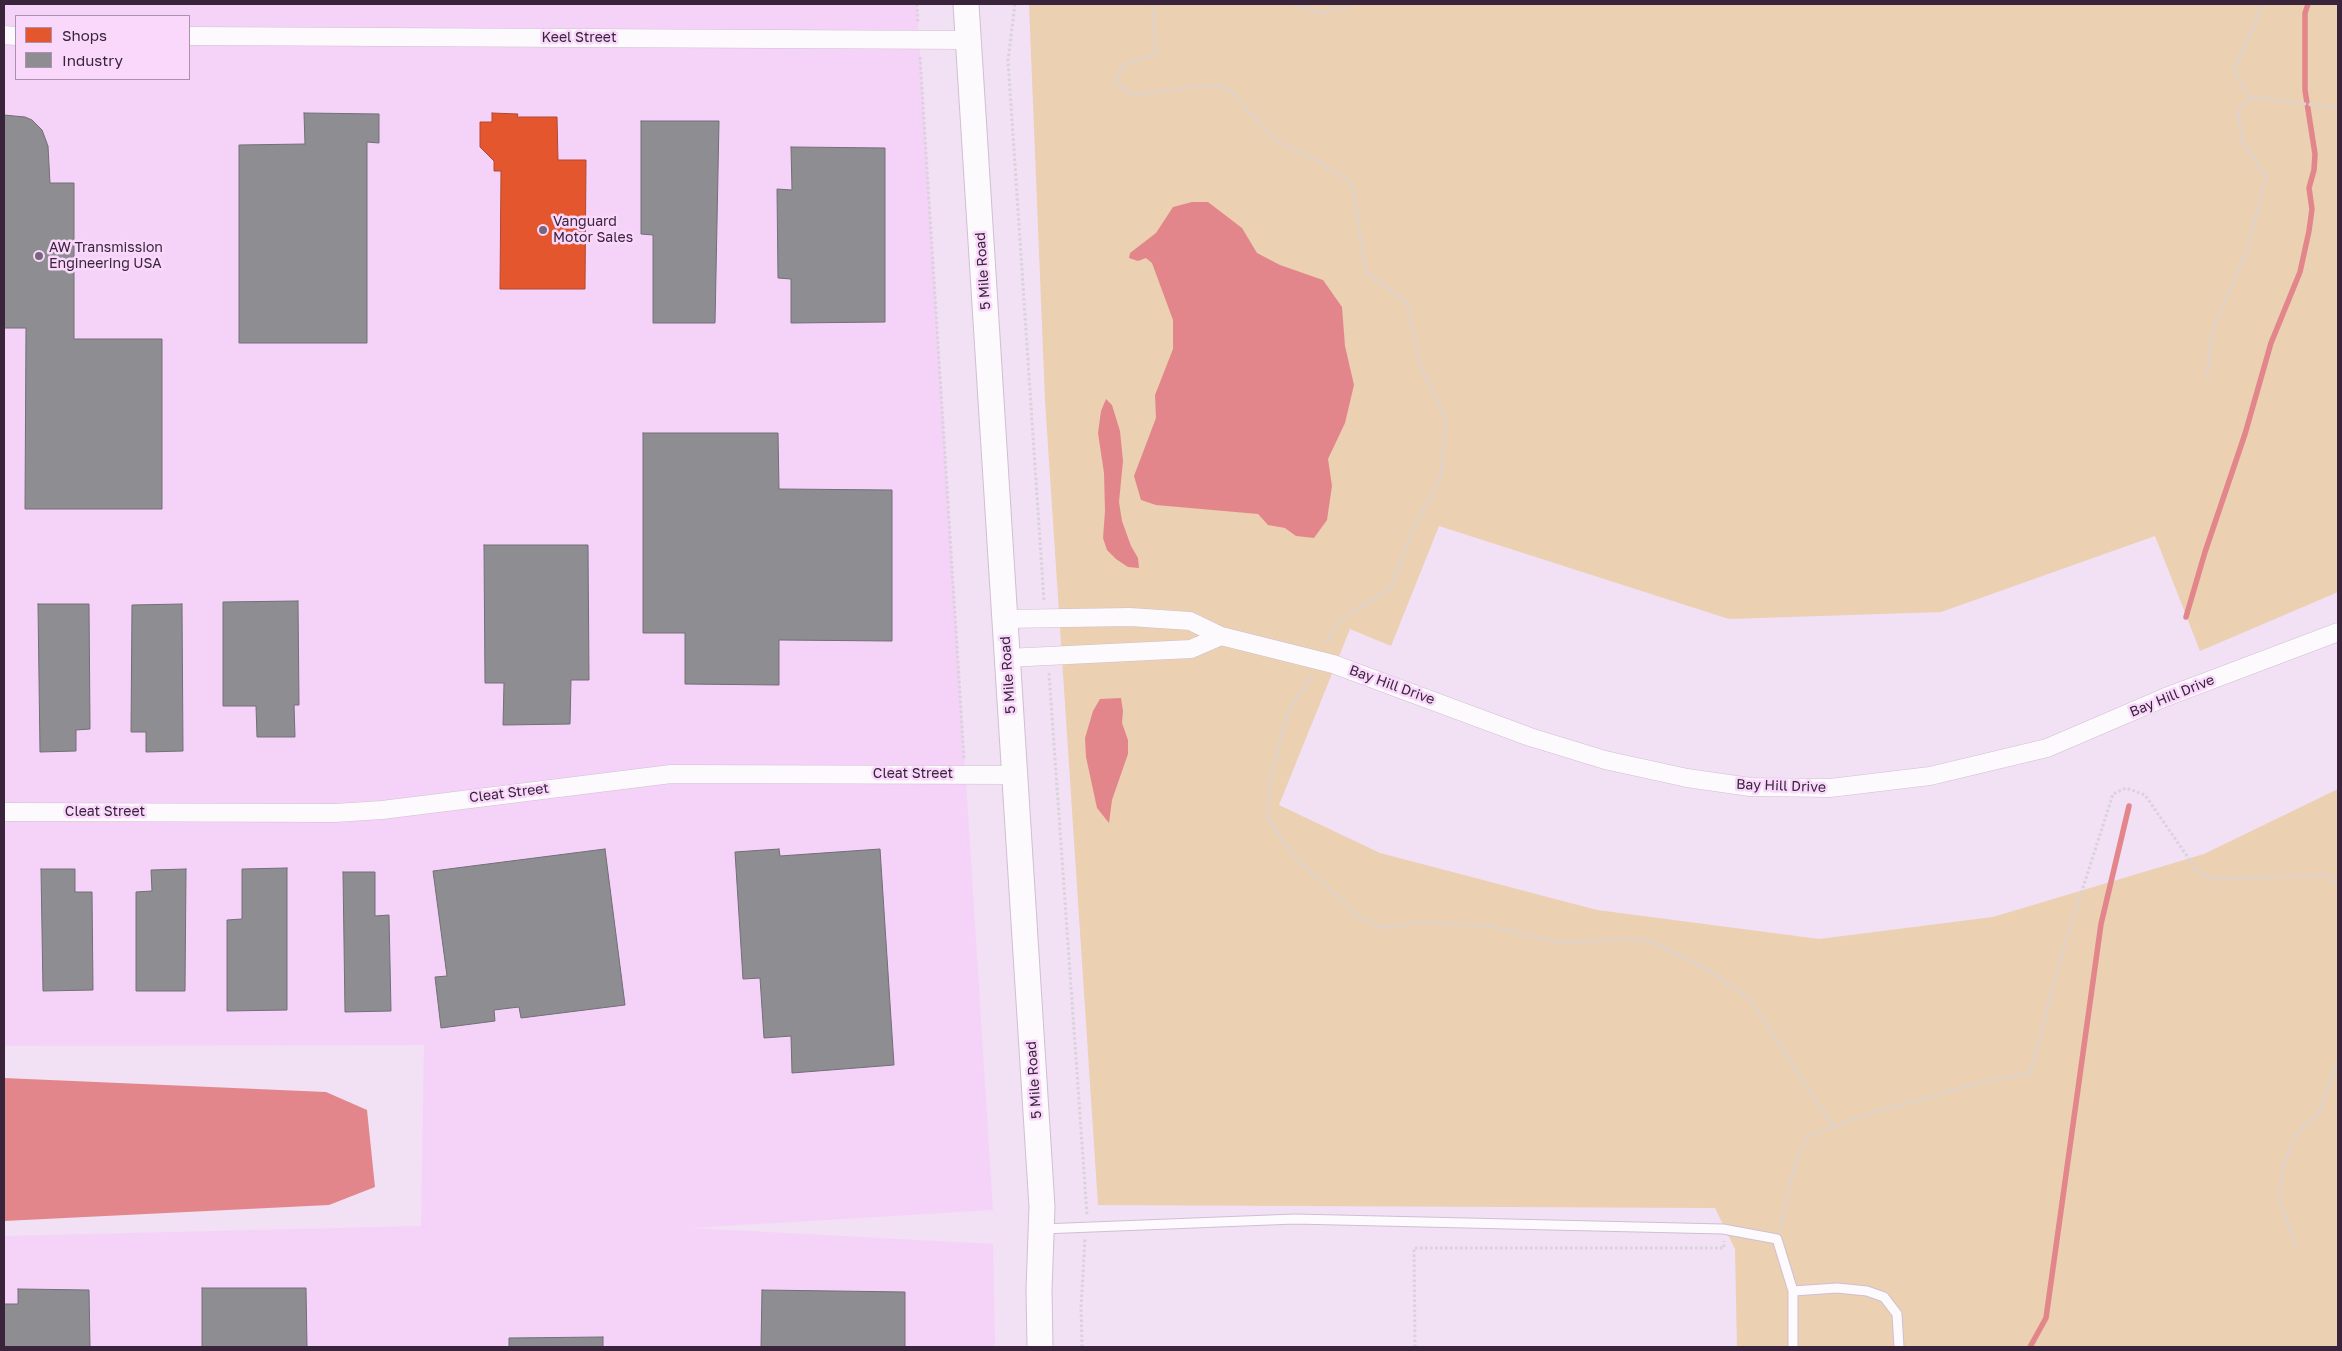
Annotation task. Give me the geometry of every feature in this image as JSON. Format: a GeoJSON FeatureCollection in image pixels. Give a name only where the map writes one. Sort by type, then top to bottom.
{"type":"FeatureCollection","features":[{"type":"Feature","properties":{"kind":"street","name":"5 Mile Road"},"geometry":{"type":"LineString","coordinates":[[966,4],[1042,1207],[1040,1347]]}},
{"type":"Feature","properties":{"kind":"street","name":"Keel Street"},"geometry":{"type":"LineString","coordinates":[[190,36],[968,40]]}},
{"type":"Feature","properties":{"kind":"street","name":"Bay Hill Drive"},"geometry":{"type":"LineString","coordinates":[[1004,619],[1130,617],[1190,621],[1220,636],[1319,660],[1530,736],[1605,760],[1687,778],[1750,787],[1830,788],[1930,776],[2047,748],[2166,697],[2338,632]]}},
{"type":"Feature","properties":{"kind":"street"},"geometry":{"type":"LineString","coordinates":[[1007,658],[1191,649],[1220,636]]}},
{"type":"Feature","properties":{"kind":"street","name":"Cleat Street"},"geometry":{"type":"LineString","coordinates":[[4,812],[335,813],[382,810],[671,774],[1014,775]]}},
{"type":"Feature","properties":{"kind":"lane"},"geometry":{"type":"LineString","coordinates":[[1041,1229],[1295,1219],[1723,1228],[1777,1239],[1793,1291],[1793,1347]]}},
{"type":"Feature","properties":{"kind":"lane"},"geometry":{"type":"LineString","coordinates":[[1793,1291],[1836,1288],[1867,1291],[1884,1297],[1897,1314],[1899,1347]]}},
{"type":"Feature","properties":{"kind":"path"},"geometry":{"type":"LineString","coordinates":[[917,4],[965,774]]}},
{"type":"Feature","properties":{"kind":"path"},"geometry":{"type":"LineString","coordinates":[[1153,4],[1156,54],[1123,65],[1115,83],[1133,95],[1199,86],[1227,87],[1274,139],[1316,160],[1352,183],[1366,272],[1407,303],[1420,364],[1446,419],[1441,478],[1414,530],[1391,588],[1338,621],[1313,674],[1288,712],[1270,780],[1267,817],[1294,856],[1359,917],[1383,928],[1422,922],[1489,926],[1562,943],[1619,939],[1650,941],[1707,969],[1751,1000],[1833,1127]]}},
{"type":"Feature","properties":{"kind":"path"},"geometry":{"type":"LineString","coordinates":[[1292,4],[1322,13],[1354,4]]}},
{"type":"Feature","properties":{"kind":"path"},"geometry":{"type":"LineString","coordinates":[[2249,97],[2234,70],[2263,4]]}},
{"type":"Feature","properties":{"kind":"path"},"geometry":{"type":"LineString","coordinates":[[2249,97],[2338,108]]}},
{"type":"Feature","properties":{"kind":"path"},"geometry":{"type":"LineString","coordinates":[[2208,377],[2214,330],[2247,251],[2266,176],[2242,141],[2238,111],[2249,97]]}},
{"type":"Feature","properties":{"kind":"path"},"geometry":{"type":"LineString","coordinates":[[1777,1239],[1796,1161],[1808,1136],[1865,1115],[1971,1085],[2030,1073],[2062,953],[2113,794],[2126,788],[2145,795],[2198,872],[2215,879],[2327,875],[2338,884]]}},
{"type":"Feature","properties":{"kind":"path"},"geometry":{"type":"LineString","coordinates":[[2296,1245],[2279,1200],[2284,1163],[2298,1132],[2319,1113],[2338,1063]]}},
{"type":"Feature","properties":{"kind":"path"},"geometry":{"type":"LineString","coordinates":[[1415,1347],[1412,1283],[1414,1248],[1724,1248],[1723,1228]]}},
{"type":"Feature","properties":{"kind":"shaded area"},"geometry":{"type":"Polygon","coordinates":[[[4,4],[917,4],[993,1210],[692,1228],[993,1244],[995,1347],[4,1347],[4,1236],[421,1226],[424,1045],[4,1046],[4,4]]]}},
{"type":"Feature","properties":{"kind":"shaded area"},"geometry":{"type":"Polygon","coordinates":[[[1029,4],[2338,4],[2338,592],[2200,651],[2155,536],[1941,612],[1729,619],[1439,526],[1391,646],[1350,629],[1279,805],[1380,853],[1597,910],[1819,939],[1993,917],[2204,854],[2338,789],[2338,1347],[1737,1347],[1735,1249],[1715,1208],[1098,1205],[1045,400],[1029,4]]]}},
{"type":"Feature","properties":{"kind":"shaded area"},"geometry":{"type":"Polygon","coordinates":[[[1192,202],[1208,202],[1242,228],[1257,253],[1280,265],[1323,280],[1342,307],[1345,346],[1354,385],[1345,423],[1328,459],[1332,486],[1327,520],[1314,538],[1296,536],[1285,528],[1268,525],[1258,514],[1156,505],[1141,500],[1134,476],[1156,418],[1155,395],[1173,349],[1173,320],[1152,263],[1146,258],[1138,261],[1129,258],[1130,253],[1156,233],[1173,207],[1192,202]]]}},
{"type":"Feature","properties":{"kind":"shaded area"},"geometry":{"type":"Polygon","coordinates":[[[1106,399],[1112,405],[1120,431],[1123,461],[1119,502],[1122,521],[1131,546],[1138,558],[1139,568],[1128,567],[1116,559],[1107,550],[1103,538],[1105,511],[1104,473],[1098,433],[1101,411],[1106,399]]]}},
{"type":"Feature","properties":{"kind":"shaded area"},"geometry":{"type":"Polygon","coordinates":[[[1121,698],[1122,723],[1128,740],[1128,754],[1112,800],[1109,823],[1097,808],[1086,757],[1085,738],[1093,711],[1100,699],[1121,698]]]}},
{"type":"Feature","properties":{"kind":"shaded area"},"geometry":{"type":"Polygon","coordinates":[[[4,1078],[326,1092],[367,1110],[375,1187],[329,1205],[4,1221],[4,1078]]]}},
{"type":"Feature","properties":{"kind":"building: Shops","name":"Vanguard Motor Sales"},"geometry":{"type":"Polygon","coordinates":[[[492,113],[518,114],[517,117],[557,117],[558,160],[586,160],[585,289],[500,289],[501,171],[494,171],[494,161],[480,147],[480,122],[492,122],[492,113]]]}},
{"type":"Feature","properties":{"kind":"building: Industry"},"geometry":{"type":"Polygon","coordinates":[[[304,113],[379,114],[379,143],[367,142],[367,343],[239,343],[239,145],[305,144],[304,113]]]}},
{"type":"Feature","properties":{"kind":"building: Industry","name":"AW Transmission Engineering USA"},"geometry":{"type":"Polygon","coordinates":[[[4,115],[25,117],[32,120],[42,130],[48,146],[50,183],[74,183],[74,339],[162,339],[162,509],[25,509],[26,328],[4,328],[4,115]]]}},
{"type":"Feature","properties":{"kind":"building: Industry"},"geometry":{"type":"Polygon","coordinates":[[[641,121],[719,121],[715,323],[653,323],[653,235],[641,234],[641,121]]]}},
{"type":"Feature","properties":{"kind":"building: Industry"},"geometry":{"type":"Polygon","coordinates":[[[791,147],[885,148],[885,322],[791,323],[791,279],[778,278],[777,189],[792,190],[791,147]]]}},
{"type":"Feature","properties":{"kind":"building: Industry"},"geometry":{"type":"Polygon","coordinates":[[[643,433],[778,433],[779,489],[892,490],[892,641],[779,640],[779,685],[685,684],[685,633],[643,633],[643,433]]]}},
{"type":"Feature","properties":{"kind":"building: Industry"},"geometry":{"type":"Polygon","coordinates":[[[484,545],[588,545],[589,680],[571,680],[570,724],[503,725],[504,683],[485,683],[484,545]]]}},
{"type":"Feature","properties":{"kind":"building: Industry"},"geometry":{"type":"Polygon","coordinates":[[[298,601],[299,705],[294,705],[295,737],[257,737],[256,706],[223,706],[223,602],[298,601]]]}},
{"type":"Feature","properties":{"kind":"building: Industry"},"geometry":{"type":"Polygon","coordinates":[[[38,604],[89,604],[90,729],[76,730],[76,751],[40,752],[38,604]]]}},
{"type":"Feature","properties":{"kind":"building: Industry"},"geometry":{"type":"Polygon","coordinates":[[[182,604],[183,751],[146,752],[146,732],[131,732],[132,605],[182,604]]]}},
{"type":"Feature","properties":{"kind":"building: Industry"},"geometry":{"type":"Polygon","coordinates":[[[605,849],[625,1005],[521,1018],[519,1007],[494,1010],[495,1021],[441,1028],[435,977],[447,976],[433,871],[605,849]]]}},
{"type":"Feature","properties":{"kind":"building: Industry"},"geometry":{"type":"Polygon","coordinates":[[[779,849],[780,856],[880,849],[894,1065],[792,1073],[791,1036],[764,1038],[760,978],[743,979],[735,852],[779,849]]]}},
{"type":"Feature","properties":{"kind":"building: Industry"},"geometry":{"type":"Polygon","coordinates":[[[287,868],[287,1010],[227,1011],[227,920],[242,919],[242,869],[287,868]]]}},
{"type":"Feature","properties":{"kind":"building: Industry"},"geometry":{"type":"Polygon","coordinates":[[[41,869],[75,869],[75,892],[92,892],[93,990],[43,991],[41,869]]]}},
{"type":"Feature","properties":{"kind":"building: Industry"},"geometry":{"type":"Polygon","coordinates":[[[186,869],[185,991],[136,991],[136,892],[152,891],[151,870],[186,869]]]}},
{"type":"Feature","properties":{"kind":"building: Industry"},"geometry":{"type":"Polygon","coordinates":[[[343,872],[375,872],[375,916],[389,915],[391,1011],[345,1012],[343,872]]]}},
{"type":"Feature","properties":{"kind":"building: Industry"},"geometry":{"type":"Polygon","coordinates":[[[202,1288],[306,1288],[307,1347],[202,1347],[202,1288]]]}},
{"type":"Feature","properties":{"kind":"building: Industry"},"geometry":{"type":"Polygon","coordinates":[[[18,1289],[89,1290],[90,1347],[4,1347],[4,1304],[18,1304],[18,1289]]]}},
{"type":"Feature","properties":{"kind":"building: Industry"},"geometry":{"type":"Polygon","coordinates":[[[762,1290],[905,1292],[905,1347],[761,1347],[762,1290]]]}},
{"type":"Feature","properties":{"kind":"building: Industry"},"geometry":{"type":"Polygon","coordinates":[[[603,1337],[603,1347],[509,1347],[509,1338],[603,1337]]]}},
{"type":"Feature","properties":{"kind":"waterway"},"geometry":{"type":"LineString","coordinates":[[2186,617],[2205,552],[2245,434],[2271,343],[2300,272],[2309,231],[2312,209],[2309,188],[2314,170],[2315,154],[2305,90],[2305,13],[2308,4]]}},
{"type":"Feature","properties":{"kind":"waterway"},"geometry":{"type":"LineString","coordinates":[[2030,1347],[2046,1318],[2101,924],[2129,806]]}},
{"type":"Feature","properties":{"kind":"place","name":"Vanguard Motor Sales"},"geometry":{"type":"Point","coordinates":[543,230]}},
{"type":"Feature","properties":{"kind":"place","name":"AW Transmission Engineering USA"},"geometry":{"type":"Point","coordinates":[39,256]}}]}
